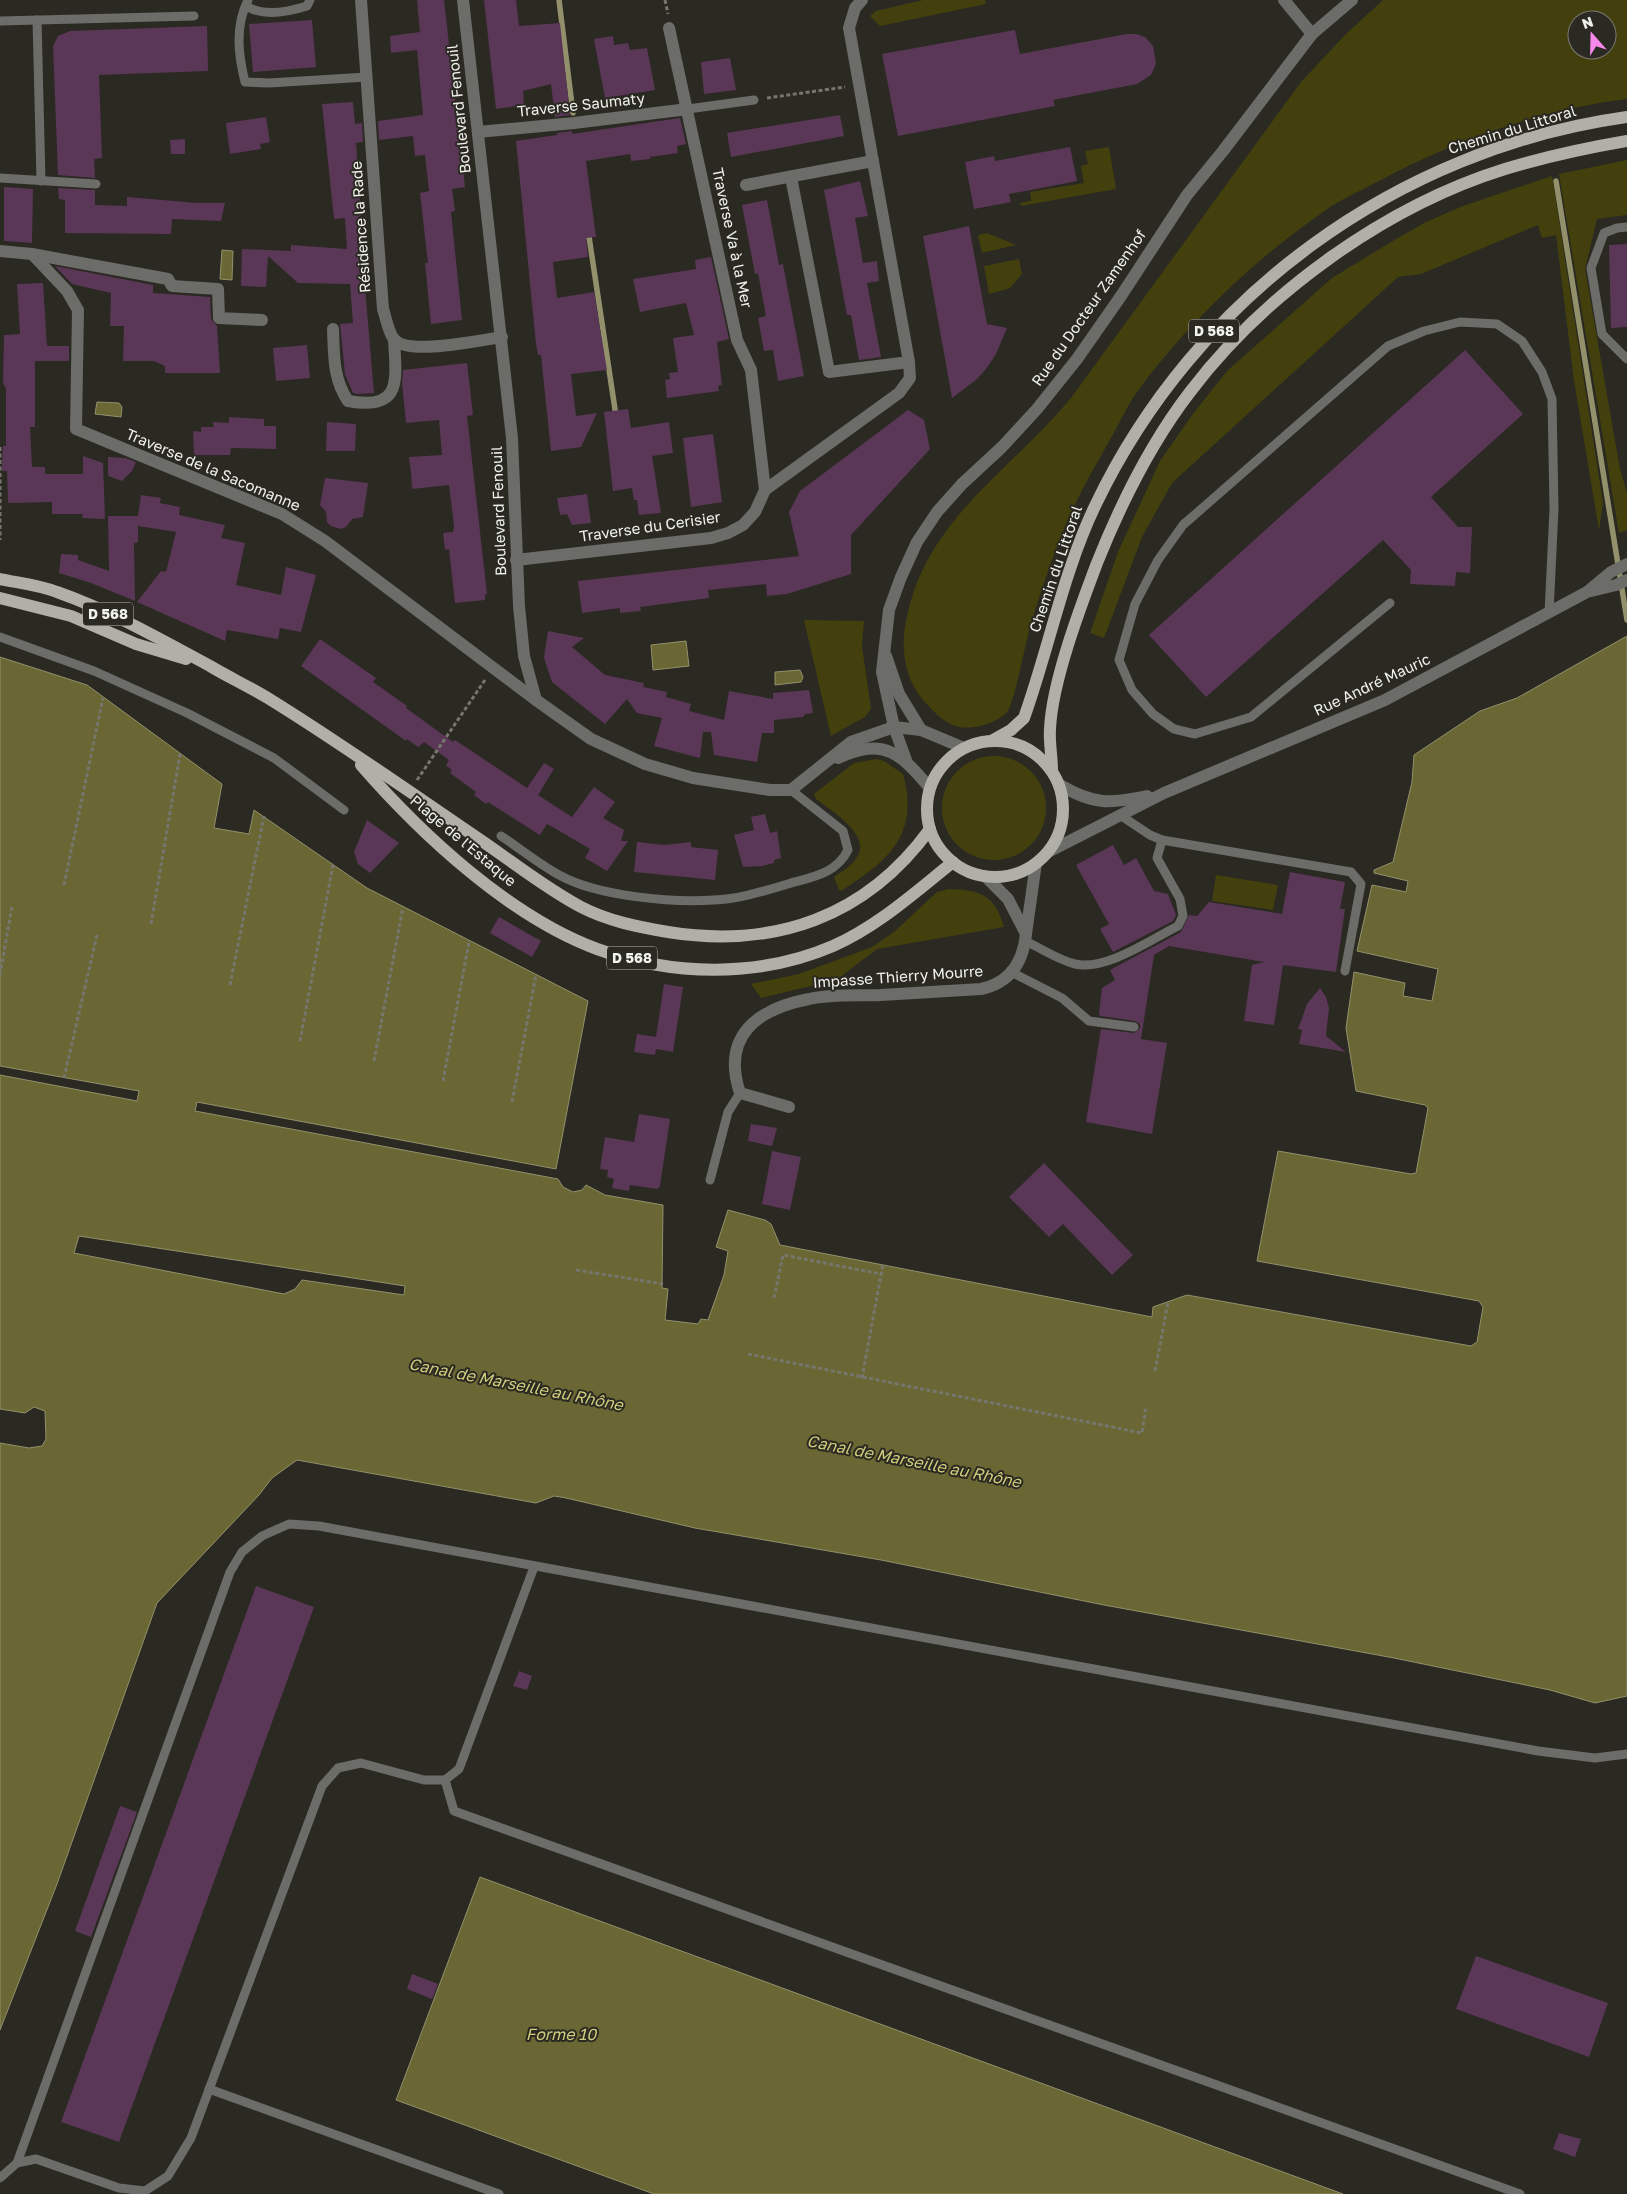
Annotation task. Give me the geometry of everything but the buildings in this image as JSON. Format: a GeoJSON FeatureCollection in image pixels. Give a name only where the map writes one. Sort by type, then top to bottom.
{"type":"FeatureCollection","features":[{"type":"Feature","properties":{"kind":"main road","name":"Chemin du Littoral"},"geometry":{"type":"LineString","coordinates":[[993,740],[1011,730],[1024,718],[1067,578],[1095,507],[1122,454],[1146,415],[1172,380],[1196,350],[1232,312],[1262,283],[1330,231],[1410,184],[1456,163],[1548,133],[1627,117]]}},
{"type":"Feature","properties":{"kind":"main road","name":"D 568"},"geometry":{"type":"LineString","coordinates":[[1052,770],[1050,728],[1058,685],[1089,584],[1118,509],[1164,431],[1189,393],[1212,364],[1273,304],[1309,274],[1381,224],[1461,185],[1504,169],[1627,141]]}},
{"type":"Feature","properties":{"kind":"main road","name":"Plage de l'Estaque"},"geometry":{"type":"LineString","coordinates":[[0,579],[55,591],[143,628],[269,699],[410,791],[535,880],[582,907],[610,919],[686,935],[732,937],[765,934],[822,918],[848,906],[882,881],[909,857],[930,829]]}},
{"type":"Feature","properties":{"kind":"main road","name":"Plage de l'Estaque"},"geometry":{"type":"LineString","coordinates":[[0,598],[71,616],[136,644],[210,666]]}},
{"type":"Feature","properties":{"kind":"main road"},"geometry":{"type":"LineString","coordinates":[[993,740],[1016,743],[1036,754],[1052,770],[1060,785],[1064,808],[1060,832],[1048,852],[1036,863],[1012,875],[985,876],[968,871],[953,862],[939,847],[930,829],[926,808],[930,788],[942,764],[964,748],[993,740]]}},
{"type":"Feature","properties":{"kind":"main road","name":"Plage de l'Estaque"},"geometry":{"type":"LineString","coordinates":[[352,754],[396,806],[460,863],[527,912],[564,934],[597,949],[641,961],[686,969],[734,970],[804,956],[833,946],[899,908],[953,862]]}},
{"type":"Feature","properties":{"kind":"street","name":"Résidence la Rade"},"geometry":{"type":"LineString","coordinates":[[333,329],[335,368],[339,388],[348,401],[366,404],[389,396],[396,384],[394,339],[383,309],[361,0]]}},
{"type":"Feature","properties":{"kind":"street","name":"Boulevard Fenouil"},"geometry":{"type":"LineString","coordinates":[[463,0],[512,438],[516,560],[524,656],[536,700]]}},
{"type":"Feature","properties":{"kind":"street"},"geometry":{"type":"LineString","coordinates":[[766,490],[899,392],[910,378],[909,362],[849,28],[854,8],[862,0]]}},
{"type":"Feature","properties":{"kind":"street"},"geometry":{"type":"LineString","coordinates":[[1284,0],[1312,34]]}},
{"type":"Feature","properties":{"kind":"street","name":"Rue du Docteur Zamenhof"},"geometry":{"type":"LineString","coordinates":[[906,760],[894,726],[882,672],[889,610],[917,542],[937,512],[962,484],[1002,447],[1037,409],[1077,360],[1187,195],[1224,151],[1312,34],[1352,0]]}},
{"type":"Feature","properties":{"kind":"street","name":"Traverse Va à la Mer"},"geometry":{"type":"LineString","coordinates":[[669,28],[737,340],[751,370],[766,490]]}},
{"type":"Feature","properties":{"kind":"street","name":"Traverse Saumaty"},"geometry":{"type":"LineString","coordinates":[[478,132],[574,123],[688,109]]}},
{"type":"Feature","properties":{"kind":"street"},"geometry":{"type":"LineString","coordinates":[[746,185],[873,161]]}},
{"type":"Feature","properties":{"kind":"street"},"geometry":{"type":"LineString","coordinates":[[791,176],[830,372],[909,362]]}},
{"type":"Feature","properties":{"kind":"street"},"geometry":{"type":"LineString","coordinates":[[0,252],[32,254],[168,279],[172,286],[218,289],[219,318],[262,320]]}},
{"type":"Feature","properties":{"kind":"street","name":"Traverse de la Sacomanne"},"geometry":{"type":"LineString","coordinates":[[32,254],[67,291],[78,310],[76,428],[282,514],[333,546],[536,700]]}},
{"type":"Feature","properties":{"kind":"street"},"geometry":{"type":"LineString","coordinates":[[394,339],[406,347],[426,347],[502,337]]}},
{"type":"Feature","properties":{"kind":"street","name":"Traverse du Cerisier"},"geometry":{"type":"LineString","coordinates":[[516,560],[711,538],[728,533],[743,525],[755,512],[766,490]]}},
{"type":"Feature","properties":{"kind":"street","name":"Rue André Mauric"},"geometry":{"type":"LineString","coordinates":[[1587,592],[1611,572],[1627,564]]}},
{"type":"Feature","properties":{"kind":"street","name":"Rue André Mauric"},"geometry":{"type":"LineString","coordinates":[[1048,852],[1164,793],[1385,700],[1587,592],[1622,582]]}},
{"type":"Feature","properties":{"kind":"street","name":"Rue du Docteur Zamenhof"},"geometry":{"type":"LineString","coordinates":[[884,649],[899,694],[921,730]]}},
{"type":"Feature","properties":{"kind":"street"},"geometry":{"type":"LineString","coordinates":[[536,700],[591,739],[646,764],[693,778],[770,790],[791,790],[851,742],[894,726],[921,730],[964,748]]}},
{"type":"Feature","properties":{"kind":"street"},"geometry":{"type":"LineString","coordinates":[[827,763],[856,750],[885,749],[906,760],[930,788]]}},
{"type":"Feature","properties":{"kind":"street","name":"Rue André Mauric"},"geometry":{"type":"LineString","coordinates":[[1060,785],[1091,800],[1114,803],[1164,793]]}},
{"type":"Feature","properties":{"kind":"street"},"geometry":{"type":"LineString","coordinates":[[1013,973],[1026,938],[1036,863]]}},
{"type":"Feature","properties":{"kind":"street"},"geometry":{"type":"LineString","coordinates":[[985,876],[1008,899],[1026,938]]}},
{"type":"Feature","properties":{"kind":"street","name":"Impasse Thierry Mourre"},"geometry":{"type":"LineString","coordinates":[[740,1093],[734,1075],[735,1056],[740,1038],[754,1021],[778,1009],[809,999],[981,989],[994,986],[1013,973]]}},
{"type":"Feature","properties":{"kind":"street"},"geometry":{"type":"LineString","coordinates":[[740,1093],[788,1107]]}},
{"type":"Feature","properties":{"kind":"lane"},"geometry":{"type":"LineString","coordinates":[[310,0],[307,6],[281,12],[257,11],[247,3],[241,20],[238,53],[245,82],[269,83],[367,77]]}},
{"type":"Feature","properties":{"kind":"lane"},"geometry":{"type":"LineString","coordinates":[[0,21],[194,16]]}},
{"type":"Feature","properties":{"kind":"lane"},"geometry":{"type":"LineString","coordinates":[[37,20],[41,181]]}},
{"type":"Feature","properties":{"kind":"lane"},"geometry":{"type":"LineString","coordinates":[[688,109],[754,100]]}},
{"type":"Feature","properties":{"kind":"lane"},"geometry":{"type":"LineString","coordinates":[[0,178],[96,184]]}},
{"type":"Feature","properties":{"kind":"lane"},"geometry":{"type":"LineString","coordinates":[[1627,227],[1617,228],[1604,233],[1592,268],[1602,334],[1627,359]]}},
{"type":"Feature","properties":{"kind":"lane"},"geometry":{"type":"LineString","coordinates":[[1390,603],[1251,717],[1194,734],[1174,729],[1153,714],[1132,690],[1119,660],[1135,604],[1158,560],[1183,525],[1388,346],[1424,331],[1460,322],[1498,324],[1522,341],[1542,372],[1552,399],[1554,509],[1549,612]]}},
{"type":"Feature","properties":{"kind":"lane"},"geometry":{"type":"LineString","coordinates":[[0,637],[94,671],[187,713],[274,758],[344,810]]}},
{"type":"Feature","properties":{"kind":"lane"},"geometry":{"type":"LineString","coordinates":[[501,836],[562,876],[579,883],[640,897],[715,900],[759,892],[792,883],[829,871],[842,862],[848,850],[843,830],[791,790]]}},
{"type":"Feature","properties":{"kind":"lane"},"geometry":{"type":"LineString","coordinates":[[1120,815],[1150,835],[1162,840],[1351,872],[1361,884],[1345,971]]}},
{"type":"Feature","properties":{"kind":"lane"},"geometry":{"type":"LineString","coordinates":[[1026,938],[1074,964],[1092,965],[1110,961],[1178,926],[1183,916],[1180,899],[1157,858],[1162,840]]}},
{"type":"Feature","properties":{"kind":"lane"},"geometry":{"type":"LineString","coordinates":[[1013,973],[1062,998],[1089,1021],[1134,1027]]}},
{"type":"Feature","properties":{"kind":"lane"},"geometry":{"type":"LineString","coordinates":[[710,1180],[728,1112],[740,1093]]}},
{"type":"Feature","properties":{"kind":"lane"},"geometry":{"type":"LineString","coordinates":[[0,2178],[17,2163],[230,1572],[242,1552],[262,1536],[289,1524],[319,1526],[1538,1751],[1595,1758],[1627,1754]]}},
{"type":"Feature","properties":{"kind":"lane"},"geometry":{"type":"LineString","coordinates":[[17,2163],[36,2159],[119,2188],[145,2191],[168,2176],[191,2138],[322,1786],[338,1768],[362,1763],[424,1780],[445,1780],[459,1769],[534,1567]]}},
{"type":"Feature","properties":{"kind":"lane"},"geometry":{"type":"LineString","coordinates":[[445,1780],[454,1811],[1520,2194]]}},
{"type":"Feature","properties":{"kind":"lane"},"geometry":{"type":"LineString","coordinates":[[210,2089],[499,2194]]}},
{"type":"Feature","properties":{"kind":"path"},"geometry":{"type":"LineString","coordinates":[[754,100],[859,85]]}},
{"type":"Feature","properties":{"kind":"path"},"geometry":{"type":"LineString","coordinates":[[0,448],[0,540]]}},
{"type":"Feature","properties":{"kind":"path"},"geometry":{"type":"LineString","coordinates":[[410,791],[494,668]]}},
{"type":"Feature","properties":{"kind":"path"},"geometry":{"type":"LineString","coordinates":[[64,885],[104,698]]}},
{"type":"Feature","properties":{"kind":"path"},"geometry":{"type":"LineString","coordinates":[[151,924],[180,754]]}},
{"type":"Feature","properties":{"kind":"path"},"geometry":{"type":"LineString","coordinates":[[230,985],[264,816]]}},
{"type":"Feature","properties":{"kind":"path"},"geometry":{"type":"LineString","coordinates":[[300,1041],[333,865]]}},
{"type":"Feature","properties":{"kind":"path"},"geometry":{"type":"LineString","coordinates":[[0,975],[12,906]]}},
{"type":"Feature","properties":{"kind":"path"},"geometry":{"type":"LineString","coordinates":[[374,1061],[403,908]]}},
{"type":"Feature","properties":{"kind":"path"},"geometry":{"type":"LineString","coordinates":[[64,1078],[97,935]]}},
{"type":"Feature","properties":{"kind":"path"},"geometry":{"type":"LineString","coordinates":[[443,1080],[469,942]]}},
{"type":"Feature","properties":{"kind":"path"},"geometry":{"type":"LineString","coordinates":[[512,1102],[536,975]]}},
{"type":"Feature","properties":{"kind":"path"},"geometry":{"type":"LineString","coordinates":[[774,1298],[784,1255],[881,1274]]}},
{"type":"Feature","properties":{"kind":"path"},"geometry":{"type":"LineString","coordinates":[[862,1378],[883,1264]]}},
{"type":"Feature","properties":{"kind":"path"},"geometry":{"type":"LineString","coordinates":[[576,1270],[662,1284]]}},
{"type":"Feature","properties":{"kind":"path"},"geometry":{"type":"LineString","coordinates":[[1155,1371],[1168,1302]]}},
{"type":"Feature","properties":{"kind":"path"},"geometry":{"type":"LineString","coordinates":[[748,1354],[1142,1433],[1146,1406]]}},
{"type":"Feature","properties":{"kind":"shaded area"},"geometry":{"type":"Polygon","coordinates":[[[923,0],[985,0],[986,4],[880,26],[870,16],[876,11],[923,0]]]}},
{"type":"Feature","properties":{"kind":"shaded area"},"geometry":{"type":"Polygon","coordinates":[[[1383,0],[1627,0],[1627,99],[1561,111],[1497,129],[1435,154],[1344,199],[1326,210],[1274,249],[1202,315],[1139,389],[1079,495],[1049,568],[1029,631],[1013,698],[1007,712],[990,723],[976,727],[968,728],[951,724],[933,711],[917,692],[912,684],[904,656],[905,627],[914,590],[929,557],[948,528],[971,501],[1071,398],[1301,82],[1345,35],[1383,0]]]}},
{"type":"Feature","properties":{"kind":"shaded area"},"geometry":{"type":"Polygon","coordinates":[[[1109,147],[1116,189],[1021,206],[1020,203],[1031,201],[1030,192],[1084,183],[1081,166],[1088,164],[1085,151],[1109,147]]]}},
{"type":"Feature","properties":{"kind":"shaded area"},"geometry":{"type":"Polygon","coordinates":[[[1627,160],[1627,215],[1597,219],[1585,269],[1620,469],[1627,493],[1627,530],[1619,533],[1559,174],[1627,160]]]}},
{"type":"Feature","properties":{"kind":"shaded area"},"geometry":{"type":"Polygon","coordinates":[[[1552,176],[1603,503],[1599,530],[1574,381],[1556,235],[1542,238],[1538,225],[1421,274],[1398,277],[1172,483],[1142,537],[1104,638],[1090,633],[1118,552],[1160,461],[1192,415],[1227,371],[1332,278],[1391,242],[1426,222],[1463,206],[1552,176]]]}},
{"type":"Feature","properties":{"kind":"shaded area"},"geometry":{"type":"Polygon","coordinates":[[[987,233],[1016,245],[982,253],[978,235],[987,233]]]}},
{"type":"Feature","properties":{"kind":"shaded area"},"geometry":{"type":"Polygon","coordinates":[[[1019,259],[1022,274],[1010,288],[989,294],[984,266],[1019,259]]]}},
{"type":"Feature","properties":{"kind":"shaded area"},"geometry":{"type":"Polygon","coordinates":[[[804,620],[864,621],[862,646],[871,709],[865,717],[831,736],[804,620]]]}},
{"type":"Feature","properties":{"kind":"shaded area"},"geometry":{"type":"Polygon","coordinates":[[[994,756],[1014,760],[1031,771],[1042,788],[1046,808],[1042,828],[1031,845],[1014,856],[994,860],[974,856],[957,845],[946,828],[942,808],[946,788],[957,771],[974,760],[994,756]]]}},
{"type":"Feature","properties":{"kind":"shaded area"},"geometry":{"type":"Polygon","coordinates":[[[876,759],[884,761],[903,774],[907,795],[907,814],[903,830],[896,844],[886,857],[873,869],[841,891],[834,877],[855,860],[860,849],[859,840],[847,824],[816,799],[814,794],[854,763],[876,759]]]}},
{"type":"Feature","properties":{"kind":"shaded area"},"geometry":{"type":"Polygon","coordinates":[[[1216,875],[1278,885],[1273,910],[1212,901],[1216,875]]]}},
{"type":"Feature","properties":{"kind":"shaded area"},"geometry":{"type":"Polygon","coordinates":[[[948,889],[969,891],[984,896],[996,907],[1004,927],[877,949],[831,984],[811,986],[761,998],[751,984],[799,974],[872,947],[894,932],[937,892],[948,889]]]}},
{"type":"Feature","properties":{"kind":"water"},"geometry":{"type":"Polygon","coordinates":[[[222,250],[233,251],[232,280],[220,279],[222,250]]]}},
{"type":"Feature","properties":{"kind":"water"},"geometry":{"type":"Polygon","coordinates":[[[97,402],[119,403],[122,407],[121,417],[95,414],[97,402]]]}},
{"type":"Feature","properties":{"kind":"water","name":"Canal de Marseille au Rhône"},"geometry":{"type":"Polygon","coordinates":[[[1627,636],[1627,1696],[1595,1703],[1550,1690],[1394,1658],[1104,1605],[881,1560],[695,1528],[566,1498],[554,1496],[536,1503],[297,1460],[272,1478],[259,1495],[157,1603],[57,1884],[0,2030],[0,1443],[29,1448],[42,1446],[46,1439],[45,1411],[34,1407],[25,1413],[0,1409],[0,1075],[137,1101],[139,1091],[0,1066],[0,657],[87,685],[222,784],[214,828],[249,834],[254,810],[367,888],[588,1001],[556,1169],[197,1102],[195,1111],[558,1179],[563,1187],[573,1192],[582,1190],[586,1185],[605,1195],[663,1205],[662,1288],[668,1289],[665,1320],[698,1324],[701,1319],[708,1320],[724,1275],[728,1251],[716,1247],[728,1210],[765,1220],[771,1224],[780,1245],[1152,1317],[1153,1307],[1187,1295],[1471,1346],[1477,1342],[1483,1307],[1479,1301],[1257,1261],[1278,1151],[1411,1174],[1416,1173],[1428,1108],[1425,1105],[1356,1091],[1346,1028],[1354,972],[1405,983],[1403,996],[1432,1001],[1438,969],[1357,951],[1372,885],[1406,892],[1408,881],[1374,873],[1374,870],[1393,862],[1412,782],[1414,755],[1480,711],[1517,698],[1627,636]],[[79,1236],[74,1253],[284,1294],[295,1289],[302,1280],[404,1295],[405,1286],[79,1236]]]}},
{"type":"Feature","properties":{"kind":"water"},"geometry":{"type":"Polygon","coordinates":[[[686,641],[689,666],[653,670],[651,645],[686,641]]]}},
{"type":"Feature","properties":{"kind":"water"},"geometry":{"type":"Polygon","coordinates":[[[800,670],[803,677],[801,682],[775,685],[775,672],[800,670]]]}},
{"type":"Feature","properties":{"kind":"water","name":"Forme 10"},"geometry":{"type":"Polygon","coordinates":[[[480,1877],[1343,2194],[654,2194],[396,2100],[480,1877]]]}},
{"type":"Feature","properties":{"kind":"waterway"},"geometry":{"type":"LineString","coordinates":[[559,0],[573,113]]}},
{"type":"Feature","properties":{"kind":"waterway"},"geometry":{"type":"LineString","coordinates":[[1556,181],[1627,620]]}},
{"type":"Feature","properties":{"kind":"waterway"},"geometry":{"type":"LineString","coordinates":[[588,230],[616,416]]}}]}
